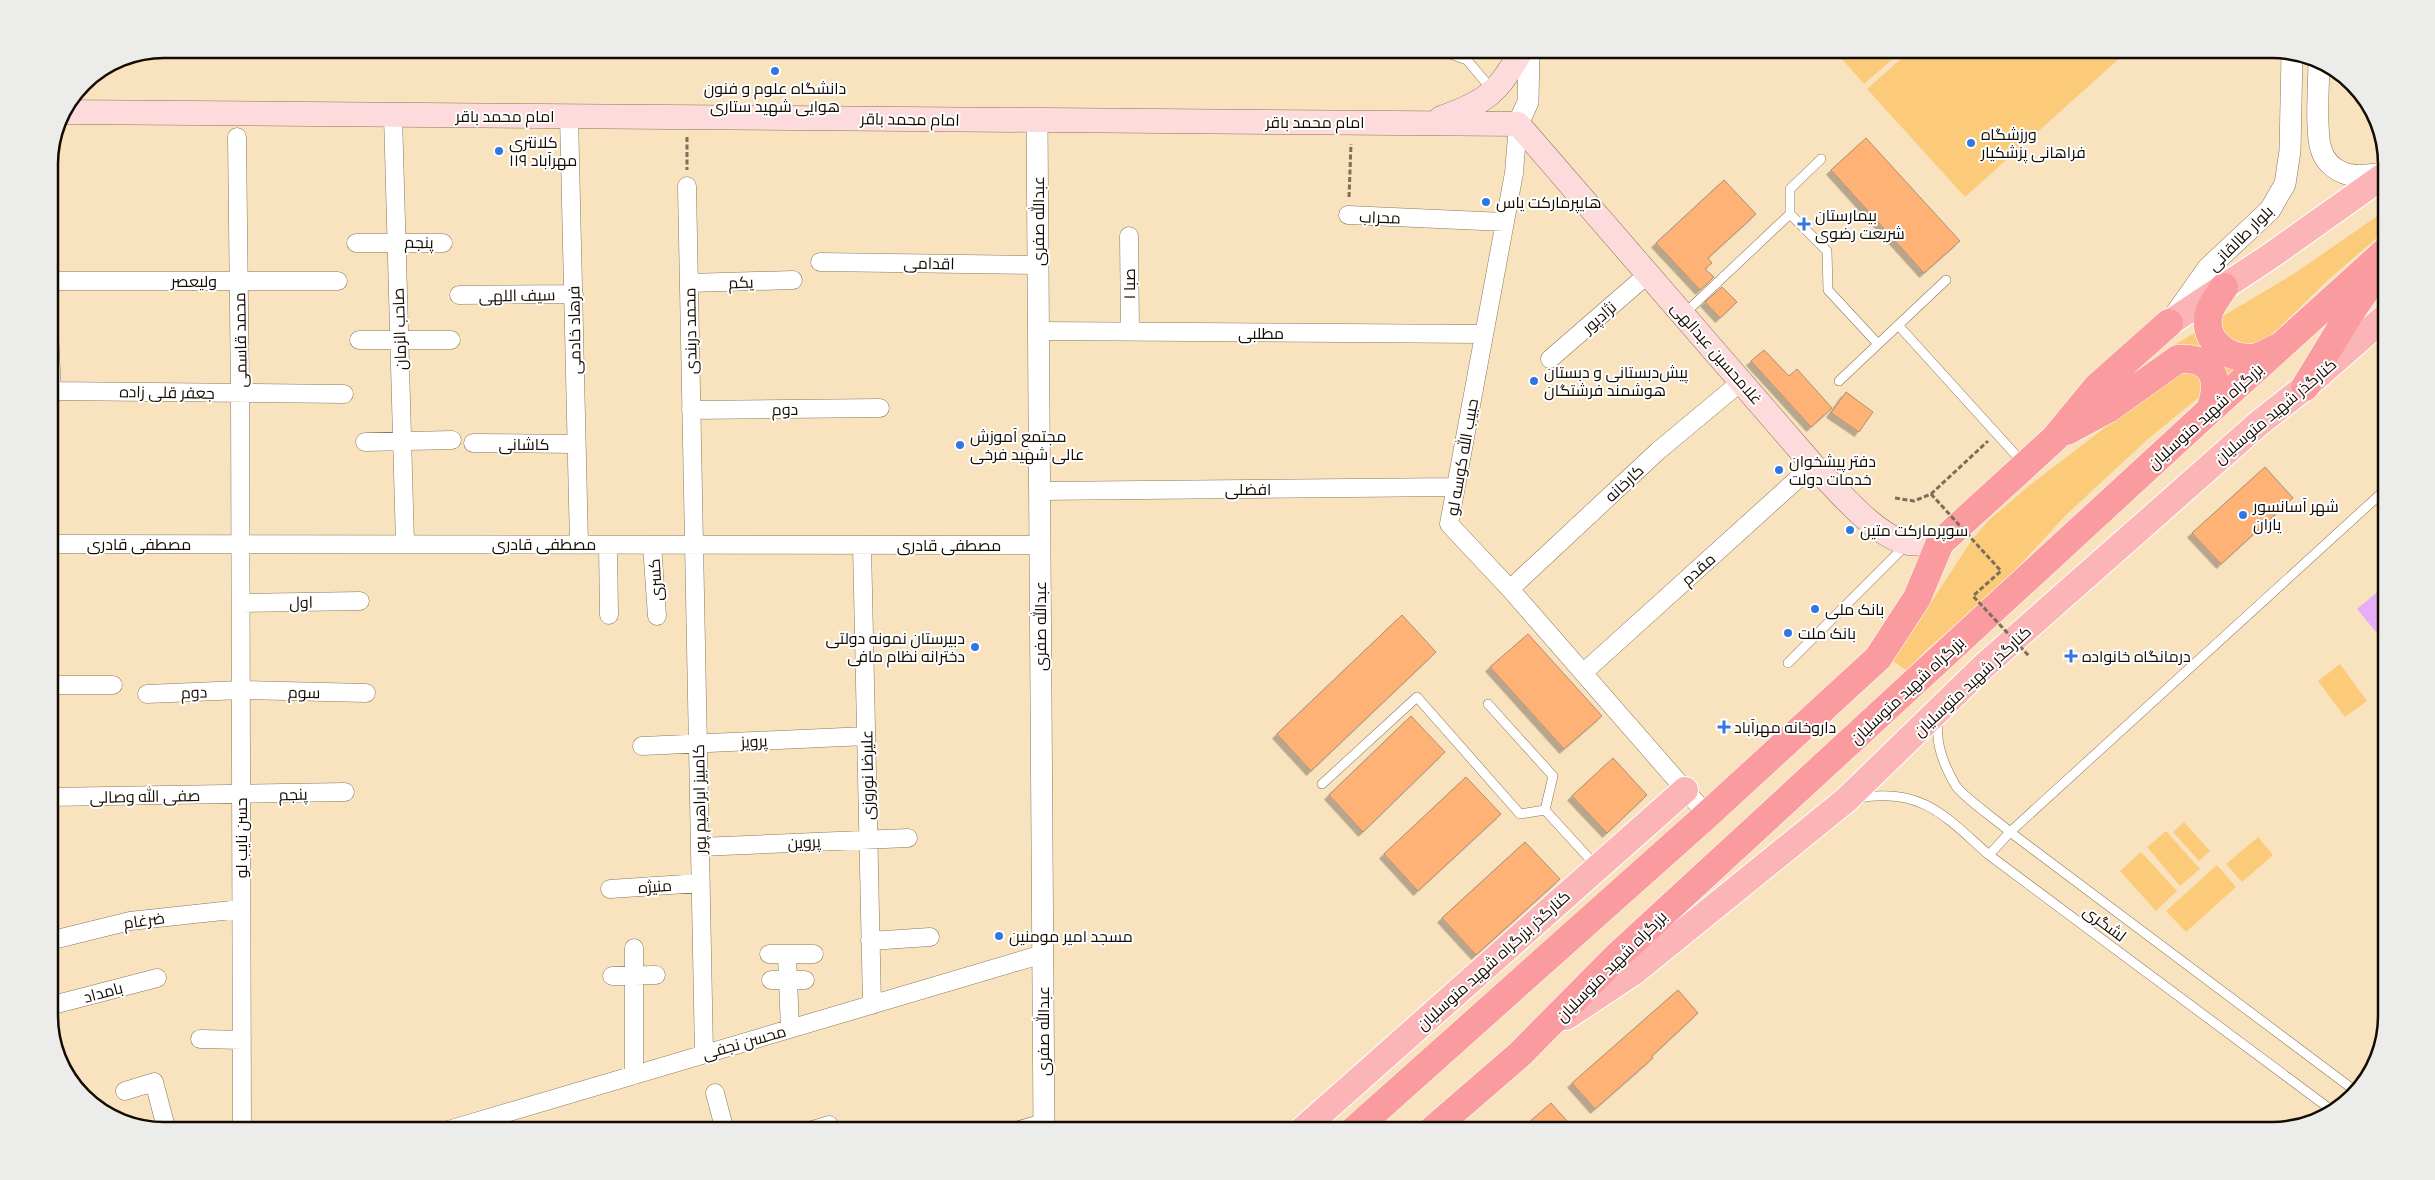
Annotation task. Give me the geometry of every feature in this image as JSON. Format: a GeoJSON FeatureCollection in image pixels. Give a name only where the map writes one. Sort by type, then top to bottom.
{"type":"FeatureCollection","features":[{"type":"Feature","properties":{"kind":"highway","name":"بزرگراه شهید متوسلیان"},"geometry":{"type":"LineString","coordinates":[[1441,1122],[1546,1029],[1617,956],[2210,410],[2377,259]]}},
{"type":"Feature","properties":{"kind":"highway"},"geometry":{"type":"LineString","coordinates":[[2305,387],[2350,313],[2377,275]]}},
{"type":"Feature","properties":{"kind":"highway"},"geometry":{"type":"LineString","coordinates":[[2224,286],[2210,311],[2207,327],[2215,345],[2232,356],[2253,358],[2283,345]]}},
{"type":"Feature","properties":{"kind":"highway"},"geometry":{"type":"LineString","coordinates":[[1363,1122],[1707,815],[1878,658],[1917,598],[1940,543],[2054,438],[2097,387],[2169,323]]}},
{"type":"Feature","properties":{"kind":"highway"},"geometry":{"type":"LineString","coordinates":[[2054,438],[2108,409],[2178,359],[2191,358],[2203,363],[2212,371],[2216,381],[2215,396],[2210,410]]}},
{"type":"Feature","properties":{"kind":"main road"},"geometry":{"type":"LineString","coordinates":[[1424,123],[1471,108],[1493,91],[1509,74],[1518,57]]}},
{"type":"Feature","properties":{"kind":"main road","name":"امام محمد باقر"},"geometry":{"type":"LineString","coordinates":[[71,112],[1518,124]]}},
{"type":"Feature","properties":{"kind":"main road","name":"غلامحسین عبدالهی"},"geometry":{"type":"LineString","coordinates":[[1518,124],[1813,465],[1858,512],[1888,534],[1908,543],[1940,543]]}},
{"type":"Feature","properties":{"kind":"main road"},"geometry":{"type":"LineString","coordinates":[[2169,323],[2377,180]]}},
{"type":"Feature","properties":{"kind":"main road","name":"کنارگذر شهید متوسلیان"},"geometry":{"type":"LineString","coordinates":[[1546,1029],[1634,972],[1846,800],[1942,710],[1984,666],[2258,424],[2305,387],[2377,324]]}},
{"type":"Feature","properties":{"kind":"main road","name":"کنارگذر بزرگراه شهید متوسلیان"},"geometry":{"type":"LineString","coordinates":[[1312,1122],[1685,790]]}},
{"type":"Feature","properties":{"kind":"street"},"geometry":{"type":"LineString","coordinates":[[1518,124],[1528,102],[1529,57]]}},
{"type":"Feature","properties":{"kind":"street","name":"بلوار طالقانی"},"geometry":{"type":"LineString","coordinates":[[2169,323],[2208,268],[2270,210],[2285,184],[2290,151],[2292,60]]}},
{"type":"Feature","properties":{"kind":"street"},"geometry":{"type":"LineString","coordinates":[[2319,69],[2319,140],[2324,156],[2335,169],[2343,173],[2352,175],[2377,174]]}},
{"type":"Feature","properties":{"kind":"street","name":"صاحب الزمان"},"geometry":{"type":"LineString","coordinates":[[393,115],[405,544]]}},
{"type":"Feature","properties":{"kind":"street","name":"فرهاد خادمی"},"geometry":{"type":"LineString","coordinates":[[569,116],[574,294],[575,444],[579,545]]}},
{"type":"Feature","properties":{"kind":"street","name":"عبدالله صفری"},"geometry":{"type":"LineString","coordinates":[[1037,120],[1044,1122]]}},
{"type":"Feature","properties":{"kind":"street","name":"حبیب الله کوسه لو"},"geometry":{"type":"LineString","coordinates":[[1518,124],[1514,173],[1449,524],[1510,589],[1707,815]]}},
{"type":"Feature","properties":{"kind":"street","name":"محمد قاسمی"},"geometry":{"type":"LineString","coordinates":[[237,136],[241,544]]}},
{"type":"Feature","properties":{"kind":"street","name":"محمد دربندی"},"geometry":{"type":"LineString","coordinates":[[687,186],[694,545]]}},
{"type":"Feature","properties":{"kind":"street","name":"محراب"},"geometry":{"type":"LineString","coordinates":[[1348,216],[1505,222]]}},
{"type":"Feature","properties":{"kind":"street","name":"صبا ۱"},"geometry":{"type":"LineString","coordinates":[[1129,236],[1130,332]]}},
{"type":"Feature","properties":{"kind":"street","name":"پنجم"},"geometry":{"type":"LineString","coordinates":[[356,244],[396,242],[442,243]]}},
{"type":"Feature","properties":{"kind":"street","name":"اقدامی"},"geometry":{"type":"LineString","coordinates":[[820,262],[1038,265]]}},
{"type":"Feature","properties":{"kind":"street","name":"نژادپور"},"geometry":{"type":"LineString","coordinates":[[1550,359],[1648,274]]}},
{"type":"Feature","properties":{"kind":"street","name":"یکم"},"geometry":{"type":"LineString","coordinates":[[689,283],[793,280]]}},
{"type":"Feature","properties":{"kind":"street","name":"ولیعصر"},"geometry":{"type":"LineString","coordinates":[[58,281],[338,281]]}},
{"type":"Feature","properties":{"kind":"street","name":"سیف اللهی"},"geometry":{"type":"LineString","coordinates":[[459,295],[574,294]]}},
{"type":"Feature","properties":{"kind":"street","name":"مطلبی"},"geometry":{"type":"LineString","coordinates":[[1038,331],[1484,334]]}},
{"type":"Feature","properties":{"kind":"street"},"geometry":{"type":"LineString","coordinates":[[359,340],[451,340]]}},
{"type":"Feature","properties":{"kind":"street","name":"کارخانه"},"geometry":{"type":"LineString","coordinates":[[1510,589],[1658,451],[1742,381]]}},
{"type":"Feature","properties":{"kind":"street","name":"جعفر قلی زاده"},"geometry":{"type":"LineString","coordinates":[[58,391],[344,394]]}},
{"type":"Feature","properties":{"kind":"street","name":"دوم"},"geometry":{"type":"LineString","coordinates":[[691,410],[880,408]]}},
{"type":"Feature","properties":{"kind":"street"},"geometry":{"type":"LineString","coordinates":[[365,442],[452,440]]}},
{"type":"Feature","properties":{"kind":"street","name":"کاشانی"},"geometry":{"type":"LineString","coordinates":[[472,444],[575,444]]}},
{"type":"Feature","properties":{"kind":"street","name":"مقدم"},"geometry":{"type":"LineString","coordinates":[[1583,673],[1813,465]]}},
{"type":"Feature","properties":{"kind":"street","name":"افضلی"},"geometry":{"type":"LineString","coordinates":[[1040,491],[1456,487]]}},
{"type":"Feature","properties":{"kind":"street","name":"مصطفی قادری"},"geometry":{"type":"LineString","coordinates":[[58,544],[1040,545]]}},
{"type":"Feature","properties":{"kind":"street","name":"حسن نایب لو"},"geometry":{"type":"LineString","coordinates":[[241,544],[242,1122]]}},
{"type":"Feature","properties":{"kind":"street"},"geometry":{"type":"LineString","coordinates":[[608,544],[609,616]]}},
{"type":"Feature","properties":{"kind":"street","name":"کسری"},"geometry":{"type":"LineString","coordinates":[[652,544],[657,616]]}},
{"type":"Feature","properties":{"kind":"street","name":"کامبیز ابراهیم پور"},"geometry":{"type":"LineString","coordinates":[[694,545],[704,1054]]}},
{"type":"Feature","properties":{"kind":"street","name":"علیرضا نوروزی"},"geometry":{"type":"LineString","coordinates":[[862,545],[872,1005]]}},
{"type":"Feature","properties":{"kind":"street","name":"اول"},"geometry":{"type":"LineString","coordinates":[[241,603],[360,601]]}},
{"type":"Feature","properties":{"kind":"street"},"geometry":{"type":"LineString","coordinates":[[58,685],[113,685]]}},
{"type":"Feature","properties":{"kind":"street","name":"دوم"},"geometry":{"type":"LineString","coordinates":[[147,694],[241,690]]}},
{"type":"Feature","properties":{"kind":"street","name":"سوم"},"geometry":{"type":"LineString","coordinates":[[241,690],[366,693]]}},
{"type":"Feature","properties":{"kind":"street","name":"پرویز"},"geometry":{"type":"LineString","coordinates":[[642,746],[866,736]]}},
{"type":"Feature","properties":{"kind":"street","name":"پنجم"},"geometry":{"type":"LineString","coordinates":[[241,795],[345,792]]}},
{"type":"Feature","properties":{"kind":"street","name":"صفی الله وصالی"},"geometry":{"type":"LineString","coordinates":[[58,797],[241,795]]}},
{"type":"Feature","properties":{"kind":"street","name":"پروین"},"geometry":{"type":"LineString","coordinates":[[700,847],[908,838]]}},
{"type":"Feature","properties":{"kind":"street","name":"منیژه"},"geometry":{"type":"LineString","coordinates":[[610,889],[700,883]]}},
{"type":"Feature","properties":{"kind":"street","name":"ضرغام"},"geometry":{"type":"LineString","coordinates":[[58,938],[130,921],[242,909]]}},
{"type":"Feature","properties":{"kind":"street"},"geometry":{"type":"LineString","coordinates":[[870,941],[930,937]]}},
{"type":"Feature","properties":{"kind":"street"},"geometry":{"type":"LineString","coordinates":[[634,948],[634,1074]]}},
{"type":"Feature","properties":{"kind":"street"},"geometry":{"type":"LineString","coordinates":[[769,954],[814,954]]}},
{"type":"Feature","properties":{"kind":"street","name":"محسن نجفی"},"geometry":{"type":"LineString","coordinates":[[475,1122],[1043,954]]}},
{"type":"Feature","properties":{"kind":"street"},"geometry":{"type":"LineString","coordinates":[[787,955],[790,1028]]}},
{"type":"Feature","properties":{"kind":"street"},"geometry":{"type":"LineString","coordinates":[[612,976],[656,975]]}},
{"type":"Feature","properties":{"kind":"street","name":"بامداد"},"geometry":{"type":"LineString","coordinates":[[58,1004],[157,978]]}},
{"type":"Feature","properties":{"kind":"street"},"geometry":{"type":"LineString","coordinates":[[200,1039],[242,1040]]}},
{"type":"Feature","properties":{"kind":"street"},"geometry":{"type":"LineString","coordinates":[[125,1090],[154,1082],[164,1122]]}},
{"type":"Feature","properties":{"kind":"street"},"geometry":{"type":"LineString","coordinates":[[714,1093],[723,1122]]}},
{"type":"Feature","properties":{"kind":"lane"},"geometry":{"type":"LineString","coordinates":[[1459,57],[1467,60],[1493,91]]}},
{"type":"Feature","properties":{"kind":"lane"},"geometry":{"type":"LineString","coordinates":[[1821,159],[1790,189],[1790,214],[1826,250],[1828,290],[1878,344]]}},
{"type":"Feature","properties":{"kind":"lane"},"geometry":{"type":"LineString","coordinates":[[1683,314],[1790,214]]}},
{"type":"Feature","properties":{"kind":"lane"},"geometry":{"type":"LineString","coordinates":[[1839,381],[1946,280]]}},
{"type":"Feature","properties":{"kind":"lane"},"geometry":{"type":"LineString","coordinates":[[1898,325],[2024,465]]}},
{"type":"Feature","properties":{"kind":"lane"},"geometry":{"type":"LineString","coordinates":[[1989,855],[2010,832],[2377,499]]}},
{"type":"Feature","properties":{"kind":"lane"},"geometry":{"type":"LineString","coordinates":[[1788,663],[1908,543]]}},
{"type":"Feature","properties":{"kind":"lane"},"geometry":{"type":"LineString","coordinates":[[1322,784],[1417,697],[1520,814],[1545,810]]}},
{"type":"Feature","properties":{"kind":"lane"},"geometry":{"type":"LineString","coordinates":[[1488,704],[1553,776],[1545,810]]}},
{"type":"Feature","properties":{"kind":"lane","name":"لشگری"},"geometry":{"type":"LineString","coordinates":[[1942,710],[1937,731],[1940,751],[1957,787],[2010,832],[2350,1087]]}},
{"type":"Feature","properties":{"kind":"lane","name":"لشگری"},"geometry":{"type":"LineString","coordinates":[[1846,800],[1878,794],[1908,798],[1939,811],[1989,855],[2326,1106]]}},
{"type":"Feature","properties":{"kind":"lane"},"geometry":{"type":"LineString","coordinates":[[1545,810],[1597,867]]}},
{"type":"Feature","properties":{"kind":"path"},"geometry":{"type":"LineString","coordinates":[[686,117],[687,186]]}},
{"type":"Feature","properties":{"kind":"path","name":"محراب"},"geometry":{"type":"LineString","coordinates":[[1348,216],[1351,123]]}},
{"type":"Feature","properties":{"kind":"path"},"geometry":{"type":"LineString","coordinates":[[1895,498],[1914,501],[1931,494],[1996,434]]}},
{"type":"Feature","properties":{"kind":"path"},"geometry":{"type":"LineString","coordinates":[[1931,494],[2001,571],[1973,596],[2029,656]]}},
{"type":"Feature","properties":{"kind":"shaded area"},"geometry":{"type":"Polygon","coordinates":[[[1840,57],[1895,57],[1864,84],[1840,57]]]}},
{"type":"Feature","properties":{"kind":"shaded area","name":"ورزشگاه فراهانی پزشکیار"},"geometry":{"type":"Polygon","coordinates":[[[1903,57],[2121,57],[1965,197],[1867,89],[1903,57]]]}},
{"type":"Feature","properties":{"kind":"shaded area"},"geometry":{"type":"Polygon","coordinates":[[[2377,216],[2377,238],[2329,279],[2222,384],[2217,356],[2103,406],[2166,350],[2295,273],[2377,216]]]}},
{"type":"Feature","properties":{"kind":"shaded area"},"geometry":{"type":"Polygon","coordinates":[[[2180,370],[2201,372],[2203,394],[2148,439],[2067,514],[2005,581],[1924,652],[1907,671],[1893,661],[1971,541],[1988,521],[2030,485],[2180,370]]]}},
{"type":"Feature","properties":{"kind":"shaded area"},"geometry":{"type":"Polygon","coordinates":[[[2378,592],[2378,634],[2357,609],[2378,592]]]}},
{"type":"Feature","properties":{"kind":"shaded area"},"geometry":{"type":"Polygon","coordinates":[[[2340,664],[2367,701],[2345,717],[2318,681],[2340,664]]]}},
{"type":"Feature","properties":{"kind":"shaded area"},"geometry":{"type":"Polygon","coordinates":[[[2184,822],[2210,851],[2199,861],[2173,832],[2184,822]]]}},
{"type":"Feature","properties":{"kind":"shaded area"},"geometry":{"type":"Polygon","coordinates":[[[2166,831],[2200,869],[2180,886],[2147,847],[2166,831]]]}},
{"type":"Feature","properties":{"kind":"shaded area"},"geometry":{"type":"Polygon","coordinates":[[[2258,837],[2273,855],[2242,882],[2226,864],[2258,837]]]}},
{"type":"Feature","properties":{"kind":"shaded area"},"geometry":{"type":"Polygon","coordinates":[[[2141,852],[2177,891],[2156,911],[2120,871],[2141,852]]]}},
{"type":"Feature","properties":{"kind":"shaded area"},"geometry":{"type":"Polygon","coordinates":[[[2217,865],[2236,887],[2186,932],[2166,911],[2217,865]]]}},
{"type":"Feature","properties":{"kind":"building"},"geometry":{"type":"Polygon","coordinates":[[[1866,138],[1960,241],[1924,273],[1831,170],[1866,138]]]}},
{"type":"Feature","properties":{"kind":"building"},"geometry":{"type":"Polygon","coordinates":[[[1724,180],[1756,214],[1708,258],[1712,263],[1705,269],[1714,277],[1700,290],[1656,243],[1724,180]]]}},
{"type":"Feature","properties":{"kind":"building"},"geometry":{"type":"Polygon","coordinates":[[[1722,287],[1737,302],[1720,318],[1705,302],[1722,287]]]}},
{"type":"Feature","properties":{"kind":"building"},"geometry":{"type":"Polygon","coordinates":[[[1764,350],[1789,376],[1797,369],[1832,408],[1811,427],[1751,361],[1764,350]]]}},
{"type":"Feature","properties":{"kind":"building"},"geometry":{"type":"Polygon","coordinates":[[[1846,392],[1873,412],[1859,432],[1831,413],[1846,392]]]}},
{"type":"Feature","properties":{"kind":"building","name":"شهر آسانسور یاران"},"geometry":{"type":"Polygon","coordinates":[[[2265,467],[2293,498],[2221,564],[2192,533],[2265,467]]]}},
{"type":"Feature","properties":{"kind":"building"},"geometry":{"type":"Polygon","coordinates":[[[1402,615],[1436,652],[1311,771],[1277,734],[1402,615]]]}},
{"type":"Feature","properties":{"kind":"building"},"geometry":{"type":"Polygon","coordinates":[[[1528,634],[1602,716],[1564,749],[1490,667],[1528,634]]]}},
{"type":"Feature","properties":{"kind":"building"},"geometry":{"type":"Polygon","coordinates":[[[1411,716],[1445,752],[1363,832],[1329,795],[1411,716]]]}},
{"type":"Feature","properties":{"kind":"building"},"geometry":{"type":"Polygon","coordinates":[[[1613,758],[1647,795],[1607,833],[1572,796],[1613,758]]]}},
{"type":"Feature","properties":{"kind":"building"},"geometry":{"type":"Polygon","coordinates":[[[1466,777],[1501,814],[1418,891],[1384,854],[1466,777]]]}},
{"type":"Feature","properties":{"kind":"building"},"geometry":{"type":"Polygon","coordinates":[[[1525,842],[1560,879],[1476,955],[1442,918],[1525,842]]]}},
{"type":"Feature","properties":{"kind":"building"},"geometry":{"type":"Polygon","coordinates":[[[1678,990],[1698,1013],[1652,1056],[1653,1058],[1595,1109],[1572,1083],[1678,990]]]}},
{"type":"Feature","properties":{"kind":"building"},"geometry":{"type":"Polygon","coordinates":[[[1551,1103],[1568,1122],[1529,1122],[1551,1103]]]}},
{"type":"Feature","properties":{"kind":"place","name":"دانشگاه علوم و فنون هوایی شهید ستاری"},"geometry":{"type":"Point","coordinates":[775,71]}},
{"type":"Feature","properties":{"kind":"place","name":"ورزشگاه فراهانی پزشکیار"},"geometry":{"type":"Point","coordinates":[1971,143]}},
{"type":"Feature","properties":{"kind":"place","name":"کلانتری ۱۱۹ مهرآباد"},"geometry":{"type":"Point","coordinates":[499,151]}},
{"type":"Feature","properties":{"kind":"place","name":"هایپرمارکت یاس"},"geometry":{"type":"Point","coordinates":[1486,202]}},
{"type":"Feature","properties":{"kind":"place","name":"بیمارستان شریعت رضوی"},"geometry":{"type":"Point","coordinates":[1804,224]}},
{"type":"Feature","properties":{"kind":"place","name":"پیش‌دبستانی و دبستان هوشمند فرشتگان"},"geometry":{"type":"Point","coordinates":[1534,381]}},
{"type":"Feature","properties":{"kind":"place","name":"مجتمع آموزش عالی شهید فرخی"},"geometry":{"type":"Point","coordinates":[960,445]}},
{"type":"Feature","properties":{"kind":"place","name":"دفتر پیشخوان خدمات دولت"},"geometry":{"type":"Point","coordinates":[1779,470]}},
{"type":"Feature","properties":{"kind":"place","name":"شهر آسانسور یاران"},"geometry":{"type":"Point","coordinates":[2243,515]}},
{"type":"Feature","properties":{"kind":"place","name":"سوپرمارکت متین"},"geometry":{"type":"Point","coordinates":[1850,530]}},
{"type":"Feature","properties":{"kind":"place","name":"بانک ملی"},"geometry":{"type":"Point","coordinates":[1815,609]}},
{"type":"Feature","properties":{"kind":"place","name":"بانک ملت"},"geometry":{"type":"Point","coordinates":[1788,633]}},
{"type":"Feature","properties":{"kind":"place","name":"دبیرستان نمونه دولتی دخترانه نظام مافی"},"geometry":{"type":"Point","coordinates":[975,647]}},
{"type":"Feature","properties":{"kind":"place","name":"درمانگاه خانواده"},"geometry":{"type":"Point","coordinates":[2071,656]}},
{"type":"Feature","properties":{"kind":"place","name":"داروخانه مهرآباد"},"geometry":{"type":"Point","coordinates":[1724,727]}},
{"type":"Feature","properties":{"kind":"place","name":"مسجد امیر مومنین"},"geometry":{"type":"Point","coordinates":[999,936]}}]}
